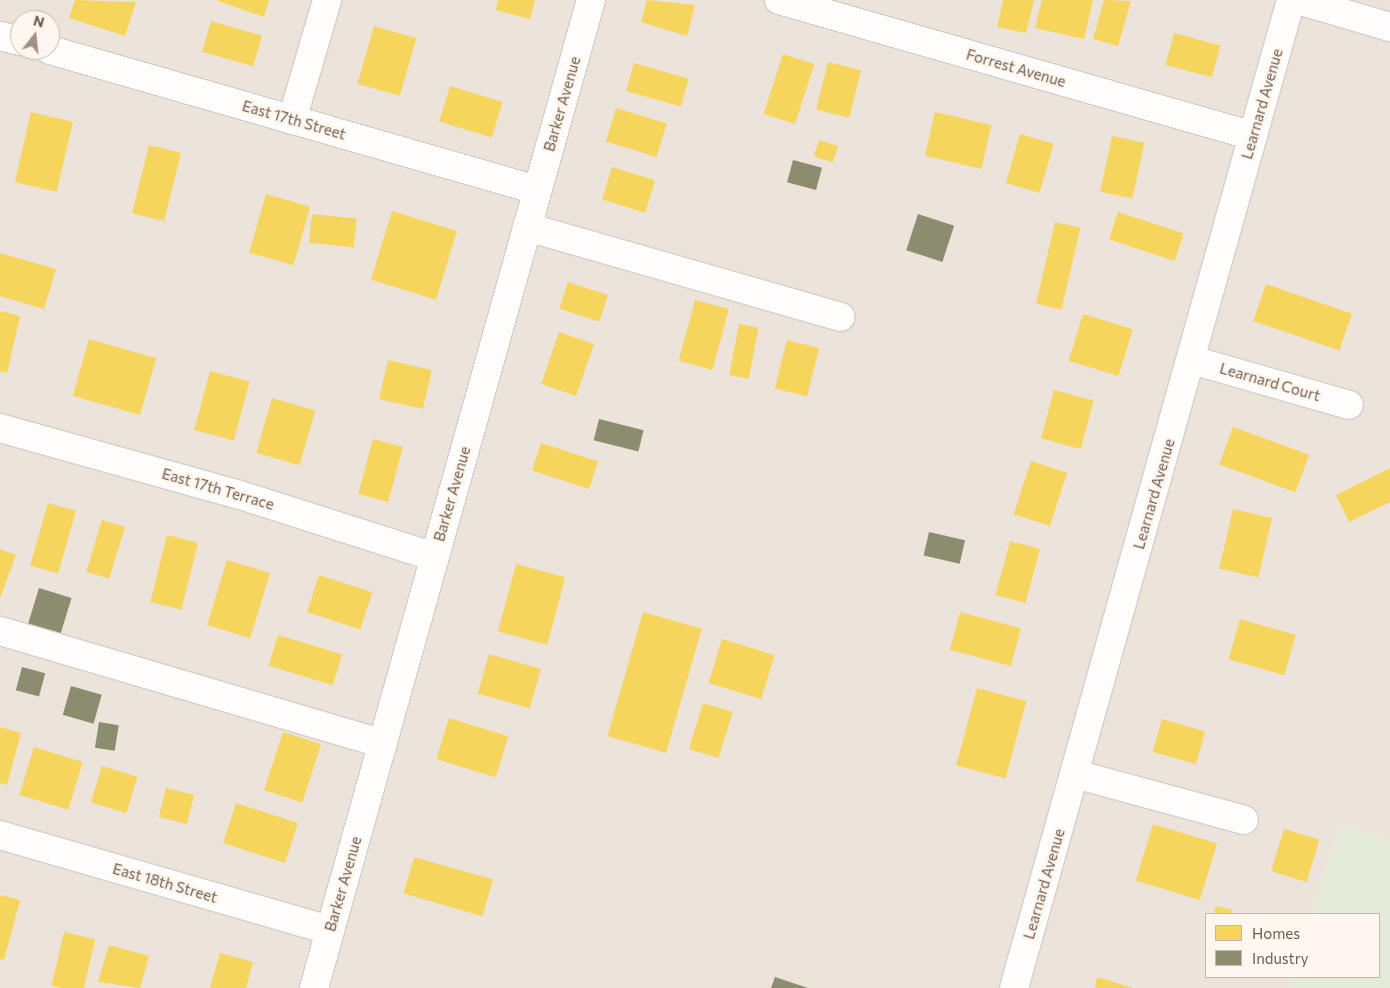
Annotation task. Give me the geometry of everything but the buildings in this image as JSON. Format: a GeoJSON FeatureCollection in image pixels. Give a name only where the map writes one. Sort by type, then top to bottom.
{"type":"FeatureCollection","features":[{"type":"Feature","properties":{"kind":"street"},"geometry":{"type":"LineString","coordinates":[[292,120],[327,0]]}},
{"type":"Feature","properties":{"kind":"street","name":"Barker Avenue"},"geometry":{"type":"LineString","coordinates":[[314,988],[591,0]]}},
{"type":"Feature","properties":{"kind":"street","name":"Forrest Avenue"},"geometry":{"type":"LineString","coordinates":[[779,0],[1252,136]]}},
{"type":"Feature","properties":{"kind":"street","name":"Learnard Avenue"},"geometry":{"type":"LineString","coordinates":[[1014,988],[1192,360],[1252,136],[1291,0]]}},
{"type":"Feature","properties":{"kind":"street"},"geometry":{"type":"LineString","coordinates":[[1298,0],[1390,27]]}},
{"type":"Feature","properties":{"kind":"street","name":"East 17th Street"},"geometry":{"type":"LineString","coordinates":[[60,53],[537,190]]}},
{"type":"Feature","properties":{"kind":"street"},"geometry":{"type":"LineString","coordinates":[[527,227],[840,317]]}},
{"type":"Feature","properties":{"kind":"street","name":"Learnard Court"},"geometry":{"type":"LineString","coordinates":[[1192,360],[1349,405]]}},
{"type":"Feature","properties":{"kind":"street","name":"East 17th Terrace"},"geometry":{"type":"LineString","coordinates":[[0,428],[237,494],[434,557]]}},
{"type":"Feature","properties":{"kind":"street"},"geometry":{"type":"LineString","coordinates":[[0,631],[382,744]]}},
{"type":"Feature","properties":{"kind":"street"},"geometry":{"type":"LineString","coordinates":[[1075,774],[1244,820]]}},
{"type":"Feature","properties":{"kind":"street","name":"East 18th Street"},"geometry":{"type":"LineString","coordinates":[[0,835],[330,930]]}},
{"type":"Feature","properties":{"kind":"shaded area"},"geometry":{"type":"Polygon","coordinates":[[[0,0],[1390,0],[1390,988],[0,988],[0,0]]]}},
{"type":"Feature","properties":{"kind":"green space"},"geometry":{"type":"Polygon","coordinates":[[[1340,825],[1390,839],[1390,988],[1289,988],[1293,978],[1380,978],[1380,913],[1312,913],[1340,825]]]}}]}
